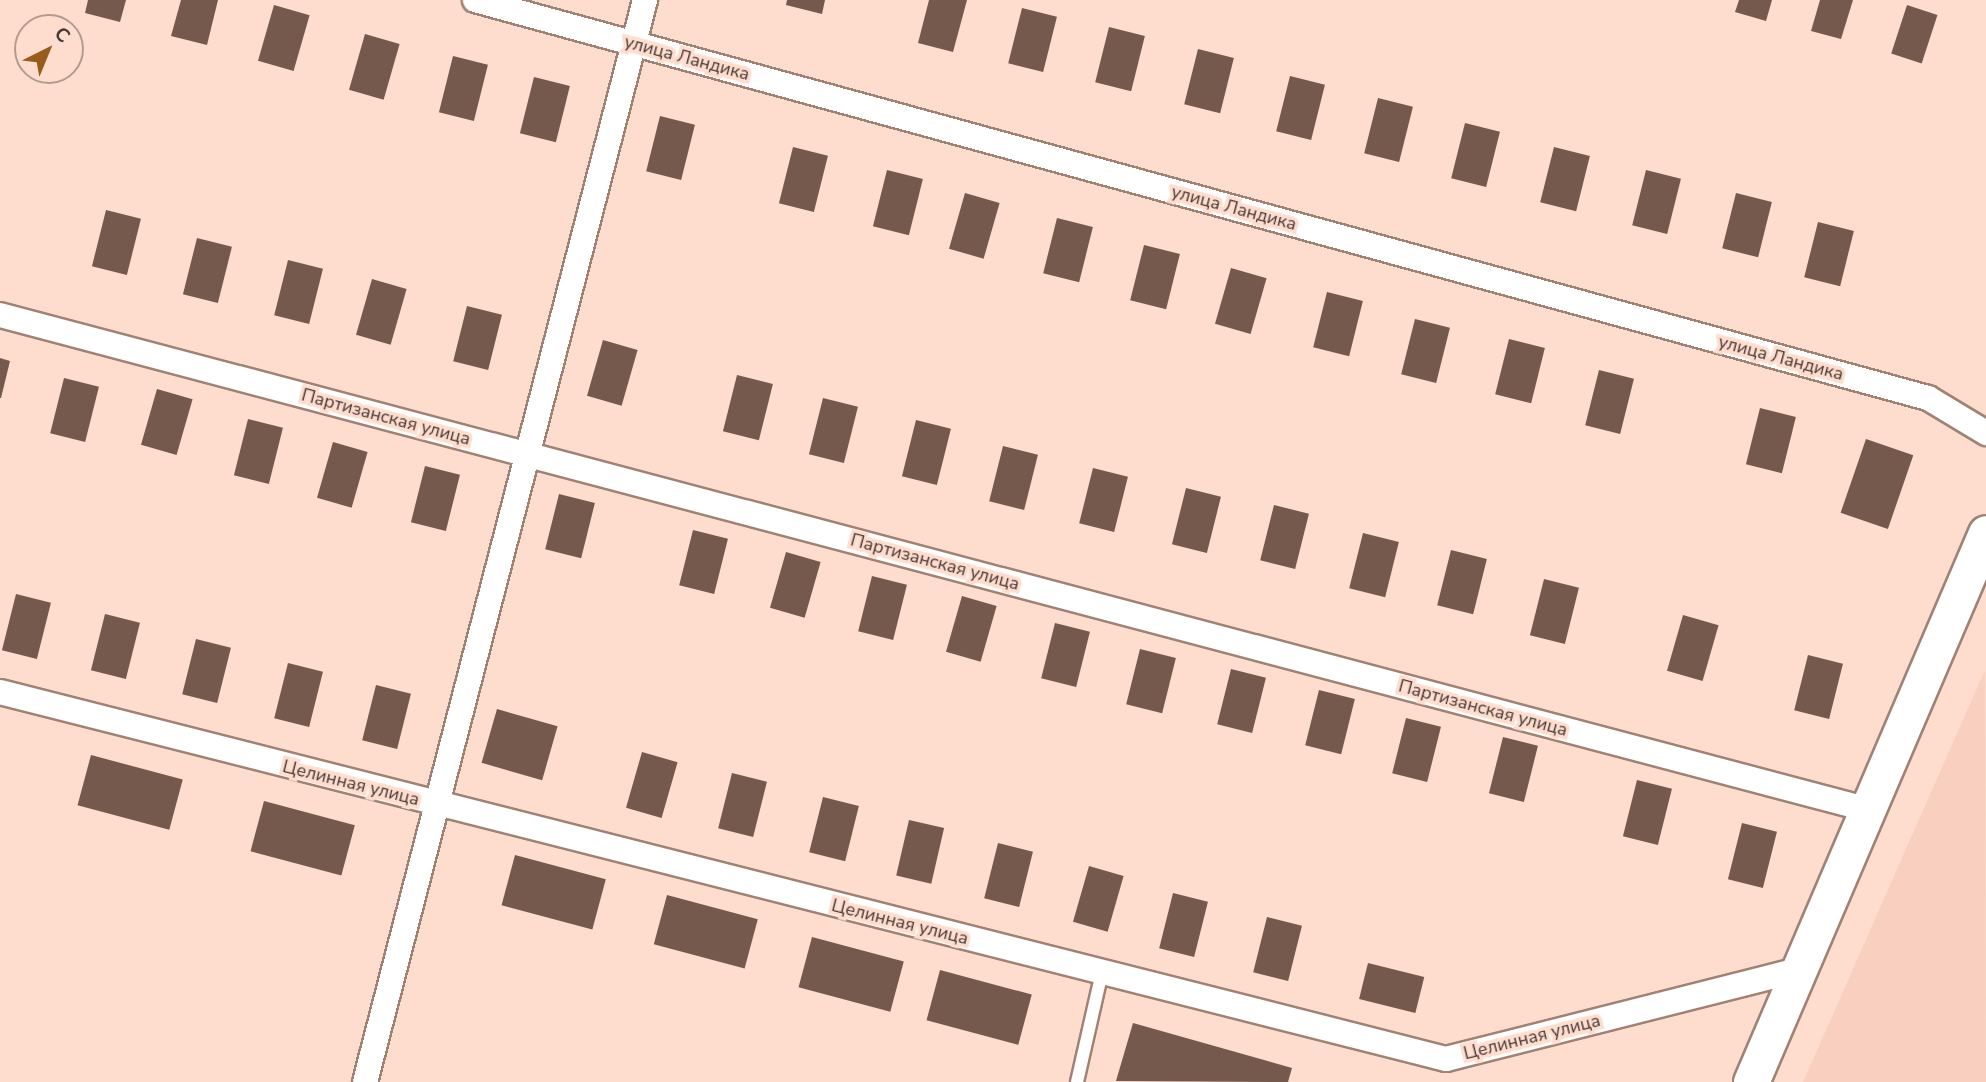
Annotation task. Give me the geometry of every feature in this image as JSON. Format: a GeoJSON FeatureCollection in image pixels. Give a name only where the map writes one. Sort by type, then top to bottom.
{"type":"FeatureCollection","features":[{"type":"Feature","properties":{"kind":"street","name":"улица Ландика"},"geometry":{"type":"LineString","coordinates":[[475,0],[1928,398],[1986,433]]}},
{"type":"Feature","properties":{"kind":"street"},"geometry":{"type":"LineString","coordinates":[[365,1082],[645,0]]}},
{"type":"Feature","properties":{"kind":"street","name":"Партизанская улица"},"geometry":{"type":"LineString","coordinates":[[0,315],[1869,810]]}},
{"type":"Feature","properties":{"kind":"street"},"geometry":{"type":"LineString","coordinates":[[1751,1082],[1986,533]]}},
{"type":"Feature","properties":{"kind":"street","name":"Целинная улица"},"geometry":{"type":"LineString","coordinates":[[0,692],[1446,1059],[1801,969]]}},
{"type":"Feature","properties":{"kind":"lane"},"geometry":{"type":"LineString","coordinates":[[1077,1082],[1102,972]]}},
{"type":"Feature","properties":{"kind":"shaded area"},"geometry":{"type":"Polygon","coordinates":[[[1985,670],[1986,1082],[1803,1082],[1985,670]]]}},
{"type":"Feature","properties":{"kind":"building"},"geometry":{"type":"Polygon","coordinates":[[[88,0],[126,0],[120,22],[85,13],[88,0]]]}},
{"type":"Feature","properties":{"kind":"building"},"geometry":{"type":"Polygon","coordinates":[[[181,0],[218,0],[207,45],[171,36],[181,0]]]}},
{"type":"Feature","properties":{"kind":"building"},"geometry":{"type":"Polygon","coordinates":[[[787,0],[825,0],[822,14],[786,5],[787,0]]]}},
{"type":"Feature","properties":{"kind":"building"},"geometry":{"type":"Polygon","coordinates":[[[929,0],[967,0],[953,52],[918,43],[929,0]]]}},
{"type":"Feature","properties":{"kind":"building"},"geometry":{"type":"Polygon","coordinates":[[[1739,0],[1772,0],[1766,21],[1735,12],[1739,0]]]}},
{"type":"Feature","properties":{"kind":"building"},"geometry":{"type":"Polygon","coordinates":[[[1820,0],[1853,0],[1841,39],[1811,31],[1820,0]]]}},
{"type":"Feature","properties":{"kind":"building"},"geometry":{"type":"Polygon","coordinates":[[[274,5],[310,15],[294,71],[258,61],[274,5]]]}},
{"type":"Feature","properties":{"kind":"building"},"geometry":{"type":"Polygon","coordinates":[[[1907,5],[1937,15],[1922,63],[1891,54],[1907,5]]]}},
{"type":"Feature","properties":{"kind":"building"},"geometry":{"type":"Polygon","coordinates":[[[1022,8],[1057,17],[1043,72],[1008,63],[1022,8]]]}},
{"type":"Feature","properties":{"kind":"building"},"geometry":{"type":"Polygon","coordinates":[[[1109,27],[1145,36],[1131,91],[1095,82],[1109,27]]]}},
{"type":"Feature","properties":{"kind":"building"},"geometry":{"type":"Polygon","coordinates":[[[365,34],[400,44],[384,100],[349,90],[365,34]]]}},
{"type":"Feature","properties":{"kind":"building"},"geometry":{"type":"Polygon","coordinates":[[[1198,49],[1234,58],[1220,113],[1184,104],[1198,49]]]}},
{"type":"Feature","properties":{"kind":"building"},"geometry":{"type":"Polygon","coordinates":[[[453,56],[488,65],[474,121],[439,112],[453,56]]]}},
{"type":"Feature","properties":{"kind":"building"},"geometry":{"type":"Polygon","coordinates":[[[1290,76],[1325,85],[1311,140],[1276,131],[1290,76]]]}},
{"type":"Feature","properties":{"kind":"building"},"geometry":{"type":"Polygon","coordinates":[[[534,77],[570,86],[556,142],[520,133],[534,77]]]}},
{"type":"Feature","properties":{"kind":"building"},"geometry":{"type":"Polygon","coordinates":[[[1378,98],[1413,107],[1399,162],[1364,153],[1378,98]]]}},
{"type":"Feature","properties":{"kind":"building"},"geometry":{"type":"Polygon","coordinates":[[[660,116],[695,125],[681,180],[646,171],[660,116]]]}},
{"type":"Feature","properties":{"kind":"building"},"geometry":{"type":"Polygon","coordinates":[[[1465,123],[1500,132],[1486,187],[1451,178],[1465,123]]]}},
{"type":"Feature","properties":{"kind":"building"},"geometry":{"type":"Polygon","coordinates":[[[793,147],[828,156],[814,212],[779,203],[793,147]]]}},
{"type":"Feature","properties":{"kind":"building"},"geometry":{"type":"Polygon","coordinates":[[[1554,147],[1590,156],[1576,211],[1540,202],[1554,147]]]}},
{"type":"Feature","properties":{"kind":"building"},"geometry":{"type":"Polygon","coordinates":[[[887,170],[923,179],[909,235],[873,226],[887,170]]]}},
{"type":"Feature","properties":{"kind":"building"},"geometry":{"type":"Polygon","coordinates":[[[1646,170],[1681,179],[1667,234],[1632,225],[1646,170]]]}},
{"type":"Feature","properties":{"kind":"building"},"geometry":{"type":"Polygon","coordinates":[[[965,193],[1000,203],[984,259],[949,249],[965,193]]]}},
{"type":"Feature","properties":{"kind":"building"},"geometry":{"type":"Polygon","coordinates":[[[1736,193],[1772,202],[1758,257],[1722,248],[1736,193]]]}},
{"type":"Feature","properties":{"kind":"building"},"geometry":{"type":"Polygon","coordinates":[[[106,210],[141,219],[127,275],[92,266],[106,210]]]}},
{"type":"Feature","properties":{"kind":"building"},"geometry":{"type":"Polygon","coordinates":[[[1057,218],[1093,227],[1079,282],[1043,273],[1057,218]]]}},
{"type":"Feature","properties":{"kind":"building"},"geometry":{"type":"Polygon","coordinates":[[[1818,222],[1854,231],[1840,286],[1804,277],[1818,222]]]}},
{"type":"Feature","properties":{"kind":"building"},"geometry":{"type":"Polygon","coordinates":[[[197,238],[232,247],[218,303],[183,294],[197,238]]]}},
{"type":"Feature","properties":{"kind":"building"},"geometry":{"type":"Polygon","coordinates":[[[1144,245],[1180,254],[1166,309],[1130,300],[1144,245]]]}},
{"type":"Feature","properties":{"kind":"building"},"geometry":{"type":"Polygon","coordinates":[[[288,260],[323,269],[309,324],[274,315],[288,260]]]}},
{"type":"Feature","properties":{"kind":"building"},"geometry":{"type":"Polygon","coordinates":[[[1231,268],[1267,278],[1251,334],[1215,324],[1231,268]]]}},
{"type":"Feature","properties":{"kind":"building"},"geometry":{"type":"Polygon","coordinates":[[[372,279],[407,289],[391,345],[356,335],[372,279]]]}},
{"type":"Feature","properties":{"kind":"building"},"geometry":{"type":"Polygon","coordinates":[[[1327,292],[1363,301],[1349,356],[1313,347],[1327,292]]]}},
{"type":"Feature","properties":{"kind":"building"},"geometry":{"type":"Polygon","coordinates":[[[467,306],[502,315],[488,370],[453,361],[467,306]]]}},
{"type":"Feature","properties":{"kind":"building"},"geometry":{"type":"Polygon","coordinates":[[[1415,319],[1450,328],[1436,383],[1401,374],[1415,319]]]}},
{"type":"Feature","properties":{"kind":"building"},"geometry":{"type":"Polygon","coordinates":[[[1509,339],[1545,348],[1531,403],[1495,394],[1509,339]]]}},
{"type":"Feature","properties":{"kind":"building"},"geometry":{"type":"Polygon","coordinates":[[[603,340],[638,350],[622,406],[587,396],[603,340]]]}},
{"type":"Feature","properties":{"kind":"building"},"geometry":{"type":"Polygon","coordinates":[[[0,358],[10,361],[1,398],[0,398],[0,358]]]}},
{"type":"Feature","properties":{"kind":"building"},"geometry":{"type":"Polygon","coordinates":[[[1599,370],[1634,379],[1620,434],[1585,425],[1599,370]]]}},
{"type":"Feature","properties":{"kind":"building"},"geometry":{"type":"Polygon","coordinates":[[[737,375],[773,384],[759,440],[723,431],[737,375]]]}},
{"type":"Feature","properties":{"kind":"building"},"geometry":{"type":"Polygon","coordinates":[[[64,378],[99,387],[85,442],[50,433],[64,378]]]}},
{"type":"Feature","properties":{"kind":"building"},"geometry":{"type":"Polygon","coordinates":[[[157,389],[193,399],[177,455],[141,445],[157,389]]]}},
{"type":"Feature","properties":{"kind":"building"},"geometry":{"type":"Polygon","coordinates":[[[823,398],[858,407],[844,463],[809,454],[823,398]]]}},
{"type":"Feature","properties":{"kind":"building"},"geometry":{"type":"Polygon","coordinates":[[[1760,408],[1796,417],[1782,473],[1746,464],[1760,408]]]}},
{"type":"Feature","properties":{"kind":"building"},"geometry":{"type":"Polygon","coordinates":[[[248,419],[283,428],[269,484],[234,475],[248,419]]]}},
{"type":"Feature","properties":{"kind":"building"},"geometry":{"type":"Polygon","coordinates":[[[916,420],[951,429],[937,485],[902,476],[916,420]]]}},
{"type":"Feature","properties":{"kind":"building"},"geometry":{"type":"Polygon","coordinates":[[[1866,439],[1913,455],[1888,529],[1841,513],[1866,439]]]}},
{"type":"Feature","properties":{"kind":"building"},"geometry":{"type":"Polygon","coordinates":[[[333,442],[368,452],[352,508],[317,498],[333,442]]]}},
{"type":"Feature","properties":{"kind":"building"},"geometry":{"type":"Polygon","coordinates":[[[1003,446],[1038,455],[1024,510],[989,501],[1003,446]]]}},
{"type":"Feature","properties":{"kind":"building"},"geometry":{"type":"Polygon","coordinates":[[[425,466],[460,475],[446,531],[411,522],[425,466]]]}},
{"type":"Feature","properties":{"kind":"building"},"geometry":{"type":"Polygon","coordinates":[[[1093,468],[1128,477],[1114,532],[1079,523],[1093,468]]]}},
{"type":"Feature","properties":{"kind":"building"},"geometry":{"type":"Polygon","coordinates":[[[1186,488],[1221,497],[1207,553],[1172,544],[1186,488]]]}},
{"type":"Feature","properties":{"kind":"building"},"geometry":{"type":"Polygon","coordinates":[[[559,494],[595,503],[581,558],[545,549],[559,494]]]}},
{"type":"Feature","properties":{"kind":"building"},"geometry":{"type":"Polygon","coordinates":[[[1274,505],[1309,514],[1295,569],[1260,560],[1274,505]]]}},
{"type":"Feature","properties":{"kind":"building"},"geometry":{"type":"Polygon","coordinates":[[[693,530],[728,539],[714,594],[679,585],[693,530]]]}},
{"type":"Feature","properties":{"kind":"building"},"geometry":{"type":"Polygon","coordinates":[[[1363,533],[1399,542],[1385,597],[1349,588],[1363,533]]]}},
{"type":"Feature","properties":{"kind":"building"},"geometry":{"type":"Polygon","coordinates":[[[1451,550],[1487,559],[1473,614],[1437,605],[1451,550]]]}},
{"type":"Feature","properties":{"kind":"building"},"geometry":{"type":"Polygon","coordinates":[[[786,552],[821,562],[805,618],[770,608],[786,552]]]}},
{"type":"Feature","properties":{"kind":"building"},"geometry":{"type":"Polygon","coordinates":[[[872,576],[907,585],[893,640],[858,631],[872,576]]]}},
{"type":"Feature","properties":{"kind":"building"},"geometry":{"type":"Polygon","coordinates":[[[1544,579],[1579,588],[1565,644],[1530,635],[1544,579]]]}},
{"type":"Feature","properties":{"kind":"building"},"geometry":{"type":"Polygon","coordinates":[[[16,594],[51,603],[37,659],[2,650],[16,594]]]}},
{"type":"Feature","properties":{"kind":"building"},"geometry":{"type":"Polygon","coordinates":[[[962,596],[997,606],[981,662],[946,652],[962,596]]]}},
{"type":"Feature","properties":{"kind":"building"},"geometry":{"type":"Polygon","coordinates":[[[105,614],[140,623],[126,679],[91,670],[105,614]]]}},
{"type":"Feature","properties":{"kind":"building"},"geometry":{"type":"Polygon","coordinates":[[[1683,615],[1719,625],[1703,681],[1667,671],[1683,615]]]}},
{"type":"Feature","properties":{"kind":"building"},"geometry":{"type":"Polygon","coordinates":[[[1055,623],[1090,632],[1076,687],[1041,678],[1055,623]]]}},
{"type":"Feature","properties":{"kind":"building"},"geometry":{"type":"Polygon","coordinates":[[[196,639],[231,648],[217,703],[182,694],[196,639]]]}},
{"type":"Feature","properties":{"kind":"building"},"geometry":{"type":"Polygon","coordinates":[[[1140,649],[1176,658],[1162,713],[1126,704],[1140,649]]]}},
{"type":"Feature","properties":{"kind":"building"},"geometry":{"type":"Polygon","coordinates":[[[1808,655],[1843,664],[1829,719],[1794,710],[1808,655]]]}},
{"type":"Feature","properties":{"kind":"building"},"geometry":{"type":"Polygon","coordinates":[[[288,663],[323,672],[309,727],[274,718],[288,663]]]}},
{"type":"Feature","properties":{"kind":"building"},"geometry":{"type":"Polygon","coordinates":[[[1231,669],[1266,678],[1252,733],[1217,724],[1231,669]]]}},
{"type":"Feature","properties":{"kind":"building"},"geometry":{"type":"Polygon","coordinates":[[[376,685],[411,694],[397,749],[362,740],[376,685]]]}},
{"type":"Feature","properties":{"kind":"building"},"geometry":{"type":"Polygon","coordinates":[[[1319,690],[1355,699],[1341,754],[1305,745],[1319,690]]]}},
{"type":"Feature","properties":{"kind":"building"},"geometry":{"type":"Polygon","coordinates":[[[497,709],[558,726],[542,780],[482,763],[497,709]]]}},
{"type":"Feature","properties":{"kind":"building"},"geometry":{"type":"Polygon","coordinates":[[[1406,718],[1441,727],[1427,782],[1392,773],[1406,718]]]}},
{"type":"Feature","properties":{"kind":"building"},"geometry":{"type":"Polygon","coordinates":[[[1503,737],[1538,746],[1524,802],[1489,793],[1503,737]]]}},
{"type":"Feature","properties":{"kind":"building"},"geometry":{"type":"Polygon","coordinates":[[[642,752],[678,762],[662,818],[626,808],[642,752]]]}},
{"type":"Feature","properties":{"kind":"building"},"geometry":{"type":"Polygon","coordinates":[[[91,755],[183,780],[169,830],[78,805],[91,755]]]}},
{"type":"Feature","properties":{"kind":"building"},"geometry":{"type":"Polygon","coordinates":[[[732,773],[767,782],[753,837],[718,828],[732,773]]]}},
{"type":"Feature","properties":{"kind":"building"},"geometry":{"type":"Polygon","coordinates":[[[1637,780],[1672,789],[1658,845],[1623,836],[1637,780]]]}},
{"type":"Feature","properties":{"kind":"building"},"geometry":{"type":"Polygon","coordinates":[[[823,797],[859,806],[845,861],[809,852],[823,797]]]}},
{"type":"Feature","properties":{"kind":"building"},"geometry":{"type":"Polygon","coordinates":[[[264,801],[355,825],[341,876],[251,851],[264,801]]]}},
{"type":"Feature","properties":{"kind":"building"},"geometry":{"type":"Polygon","coordinates":[[[909,820],[944,828],[931,884],[896,876],[909,820]]]}},
{"type":"Feature","properties":{"kind":"building"},"geometry":{"type":"Polygon","coordinates":[[[1742,823],[1777,832],[1763,888],[1728,879],[1742,823]]]}},
{"type":"Feature","properties":{"kind":"building"},"geometry":{"type":"Polygon","coordinates":[[[998,843],[1033,852],[1019,907],[984,898],[998,843]]]}},
{"type":"Feature","properties":{"kind":"building"},"geometry":{"type":"Polygon","coordinates":[[[515,855],[606,879],[592,930],[502,905],[515,855]]]}},
{"type":"Feature","properties":{"kind":"building"},"geometry":{"type":"Polygon","coordinates":[[[1089,866],[1124,876],[1108,932],[1073,922],[1089,866]]]}},
{"type":"Feature","properties":{"kind":"building"},"geometry":{"type":"Polygon","coordinates":[[[1173,893],[1208,902],[1194,957],[1159,948],[1173,893]]]}},
{"type":"Feature","properties":{"kind":"building"},"geometry":{"type":"Polygon","coordinates":[[[667,895],[758,919],[745,969],[654,944],[667,895]]]}},
{"type":"Feature","properties":{"kind":"building"},"geometry":{"type":"Polygon","coordinates":[[[1267,917],[1302,926],[1288,981],[1253,972],[1267,917]]]}},
{"type":"Feature","properties":{"kind":"building"},"geometry":{"type":"Polygon","coordinates":[[[812,937],[904,962],[890,1012],[799,987],[812,937]]]}},
{"type":"Feature","properties":{"kind":"building"},"geometry":{"type":"Polygon","coordinates":[[[1368,963],[1424,977],[1415,1013],[1359,999],[1368,963]]]}},
{"type":"Feature","properties":{"kind":"building"},"geometry":{"type":"Polygon","coordinates":[[[940,970],[1032,995],[1018,1045],[927,1020],[940,970]]]}},
{"type":"Feature","properties":{"kind":"building"},"geometry":{"type":"Polygon","coordinates":[[[1133,1023],[1292,1068],[1288,1082],[1116,1081],[1133,1023]]]}}]}
